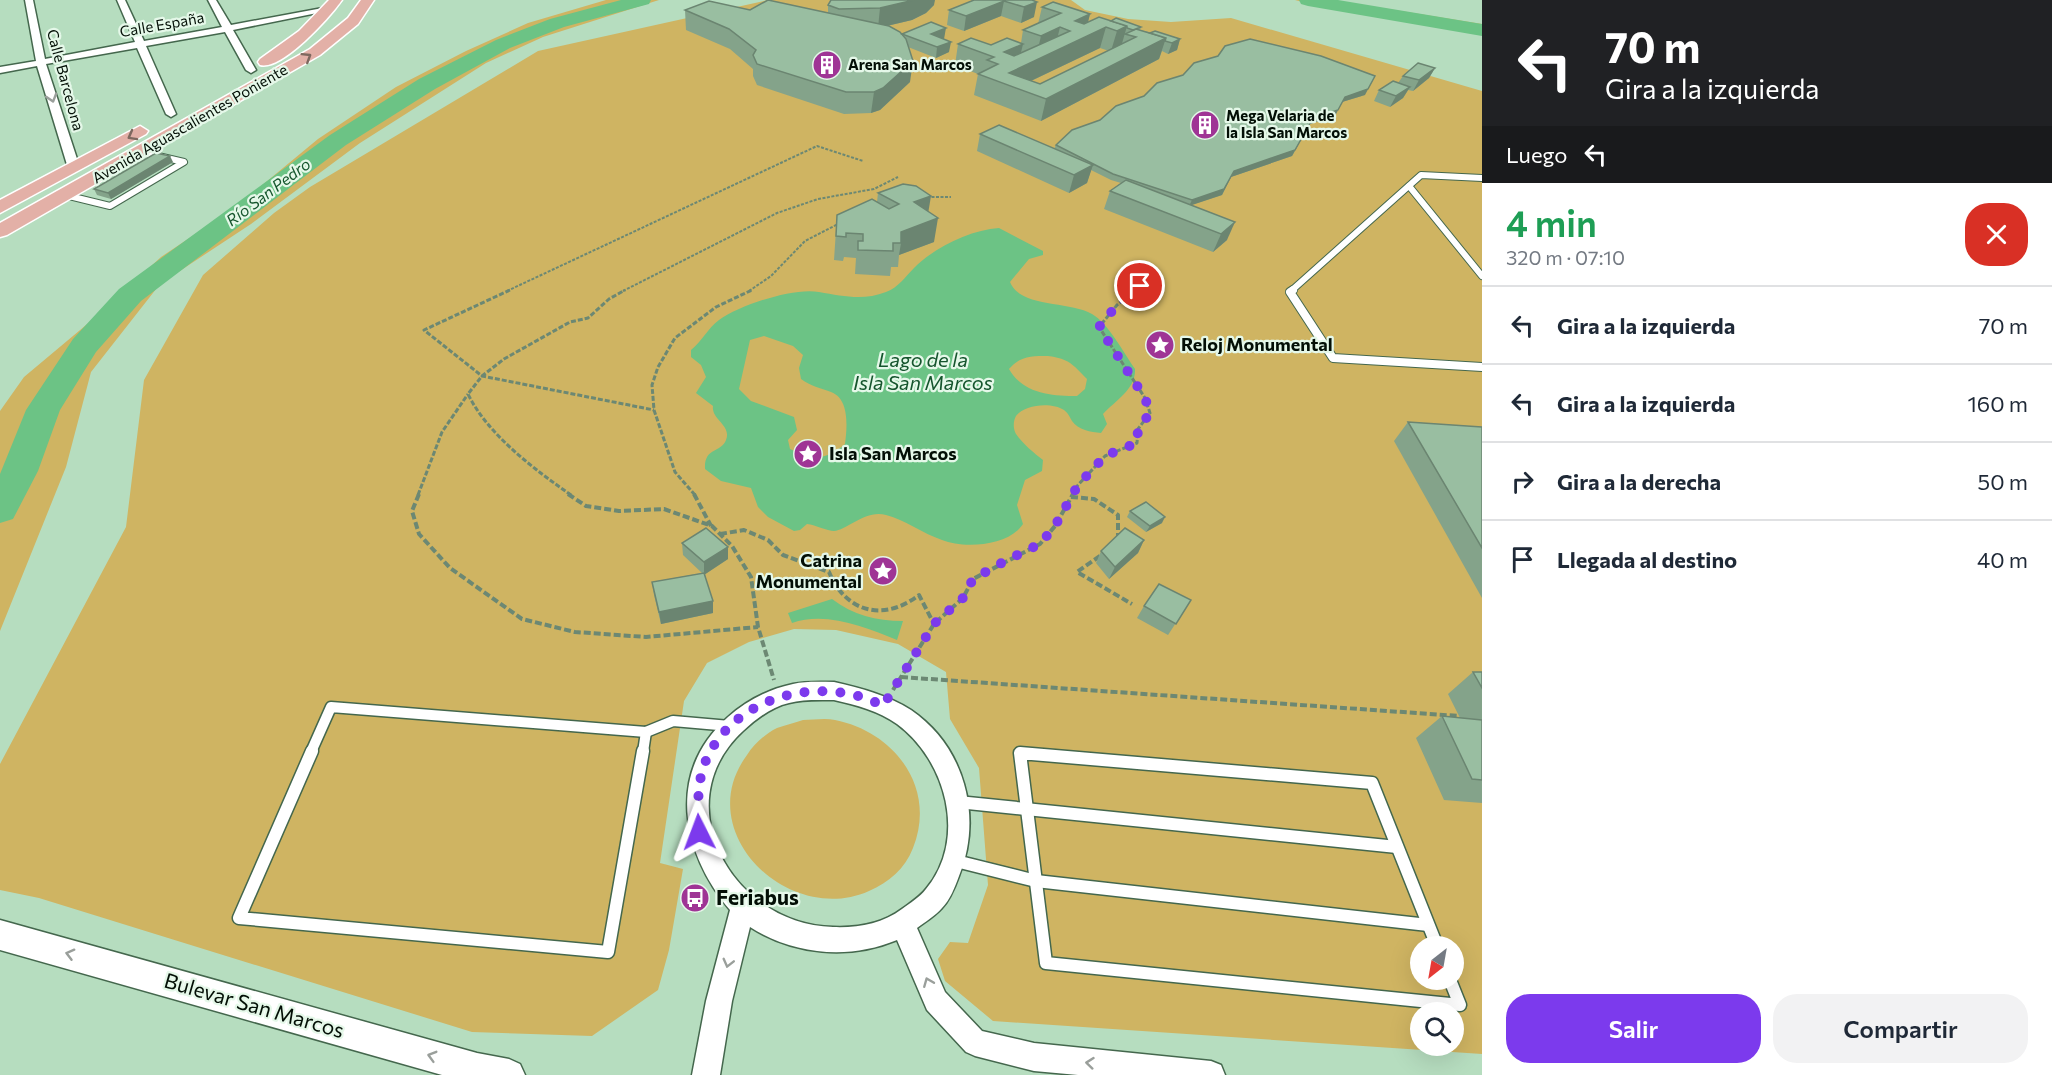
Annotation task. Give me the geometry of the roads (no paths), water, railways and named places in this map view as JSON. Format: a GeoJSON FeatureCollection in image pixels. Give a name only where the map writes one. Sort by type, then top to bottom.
{"type":"FeatureCollection","features":[{"type":"Feature","properties":{"kind":"main road","name":"Avenida Aguascalientes Poniente"},"geometry":{"type":"LineString","coordinates":[[0,231],[315,52],[353,21],[368,0]]}},
{"type":"Feature","properties":{"kind":"main road","name":"Avenida Aguascalientes Poniente"},"geometry":{"type":"LineString","coordinates":[[246,72],[285,51],[332,5]]}},
{"type":"Feature","properties":{"kind":"main road","name":"Avenida Aguascalientes Poniente"},"geometry":{"type":"LineString","coordinates":[[0,207],[166,117]]}},
{"type":"Feature","properties":{"kind":"street","name":"Calle Barcelona"},"geometry":{"type":"LineString","coordinates":[[30,0],[41,63],[74,168]]}},
{"type":"Feature","properties":{"kind":"street"},"geometry":{"type":"LineString","coordinates":[[121,0],[166,117]]}},
{"type":"Feature","properties":{"kind":"street"},"geometry":{"type":"LineString","coordinates":[[212,0],[228,28],[246,72]]}},
{"type":"Feature","properties":{"kind":"street","name":"Calle España"},"geometry":{"type":"LineString","coordinates":[[0,70],[228,28],[332,5]]}},
{"type":"Feature","properties":{"kind":"street"},"geometry":{"type":"LineString","coordinates":[[834,691],[871,700],[906,719],[934,747],[954,782],[958,802],[961,821],[956,861],[936,897],[903,925],[864,939],[821,941],[779,929],[743,906],[714,872],[699,832],[697,792],[708,756],[730,726],[760,704],[796,692],[834,691]]}},
{"type":"Feature","properties":{"kind":"street"},"geometry":{"type":"LineString","coordinates":[[706,1075],[719,1001],[743,906]]}},
{"type":"Feature","properties":{"kind":"street"},"geometry":{"type":"LineString","coordinates":[[903,925],[936,1001],[975,1043],[1034,1057],[1211,1075]]}},
{"type":"Feature","properties":{"kind":"street","name":"Bulevar San Marcos"},"geometry":{"type":"LineString","coordinates":[[0,935],[477,1069],[509,1075]]}},
{"type":"Feature","properties":{"kind":"lane"},"geometry":{"type":"LineString","coordinates":[[65,195],[110,206],[184,162],[141,152]]}},
{"type":"Feature","properties":{"kind":"lane"},"geometry":{"type":"LineString","coordinates":[[1482,178],[1420,175],[1290,292],[1333,358],[1482,367]]}},
{"type":"Feature","properties":{"kind":"lane"},"geometry":{"type":"LineString","coordinates":[[1409,186],[1482,276]]}},
{"type":"Feature","properties":{"kind":"lane"},"geometry":{"type":"LineString","coordinates":[[646,732],[608,952],[239,918],[331,707],[646,732],[673,721],[730,726]]}},
{"type":"Feature","properties":{"kind":"lane"},"geometry":{"type":"LineString","coordinates":[[1433,936],[1372,783],[1020,753],[1046,963],[1460,1005],[1454,990]]}},
{"type":"Feature","properties":{"kind":"lane"},"geometry":{"type":"LineString","coordinates":[[958,802],[1397,848]]}},
{"type":"Feature","properties":{"kind":"lane"},"geometry":{"type":"LineString","coordinates":[[956,861],[1036,881],[1428,925]]}},
{"type":"Feature","properties":{"kind":"water","name":"Lago de la Isla San Marcos"},"geometry":{"type":"Polygon","coordinates":[[[999,228],[1043,251],[1043,255],[1029,259],[1010,282],[1015,290],[1034,300],[1071,307],[1092,314],[1110,331],[1135,369],[1129,388],[1103,414],[1107,424],[1101,433],[1078,427],[1059,407],[1046,405],[1032,407],[1016,416],[1014,430],[1016,434],[1043,460],[1042,471],[1025,480],[1017,505],[1023,524],[1016,531],[1008,537],[986,544],[951,543],[899,520],[879,514],[864,517],[834,531],[807,524],[800,530],[794,531],[768,517],[758,507],[751,488],[721,481],[705,469],[707,457],[724,444],[727,435],[724,426],[713,411],[713,406],[696,393],[706,377],[701,365],[691,357],[691,350],[715,323],[728,314],[753,303],[796,292],[808,291],[861,297],[878,295],[898,285],[922,260],[942,247],[965,236],[999,228]],[[764,336],[750,340],[739,389],[751,401],[794,417],[797,430],[788,440],[790,449],[813,457],[825,456],[838,450],[845,444],[846,430],[846,415],[841,401],[831,392],[801,379],[799,368],[803,355],[793,346],[764,336]],[[1048,356],[1022,359],[1009,369],[1022,384],[1039,392],[1077,396],[1085,389],[1087,379],[1074,366],[1061,359],[1048,356]]]}},
{"type":"Feature","properties":{"kind":"water"},"geometry":{"type":"Polygon","coordinates":[[[832,599],[865,616],[903,621],[897,640],[845,622],[818,619],[792,623],[788,613],[832,599]]]}},
{"type":"Feature","properties":{"kind":"waterway","name":"Río San Pedro"},"geometry":{"type":"LineString","coordinates":[[0,509],[20,471],[43,410],[84,346],[130,295],[338,140],[427,84],[503,44],[557,23],[642,0]]}},
{"type":"Feature","properties":{"kind":"waterway","name":"Río San Pedro"},"geometry":{"type":"LineString","coordinates":[[1308,0],[1482,30]]}},
{"type":"Feature","properties":{"kind":"place","name":"Arena San Marcos"},"geometry":{"type":"Point","coordinates":[827,65]}},
{"type":"Feature","properties":{"kind":"place","name":"Mega Velaria de la Isla San Marcos"},"geometry":{"type":"Point","coordinates":[1205,125]}},
{"type":"Feature","properties":{"kind":"place","name":"Reloj Monumental"},"geometry":{"type":"Point","coordinates":[1160,345]}},
{"type":"Feature","properties":{"kind":"place","name":"Isla San Marcos"},"geometry":{"type":"Point","coordinates":[808,454]}},
{"type":"Feature","properties":{"kind":"place","name":"Catrina Monumental"},"geometry":{"type":"Point","coordinates":[883,571]}},
{"type":"Feature","properties":{"kind":"place","name":"Feriabus"},"geometry":{"type":"Point","coordinates":[695,898]}}]}
